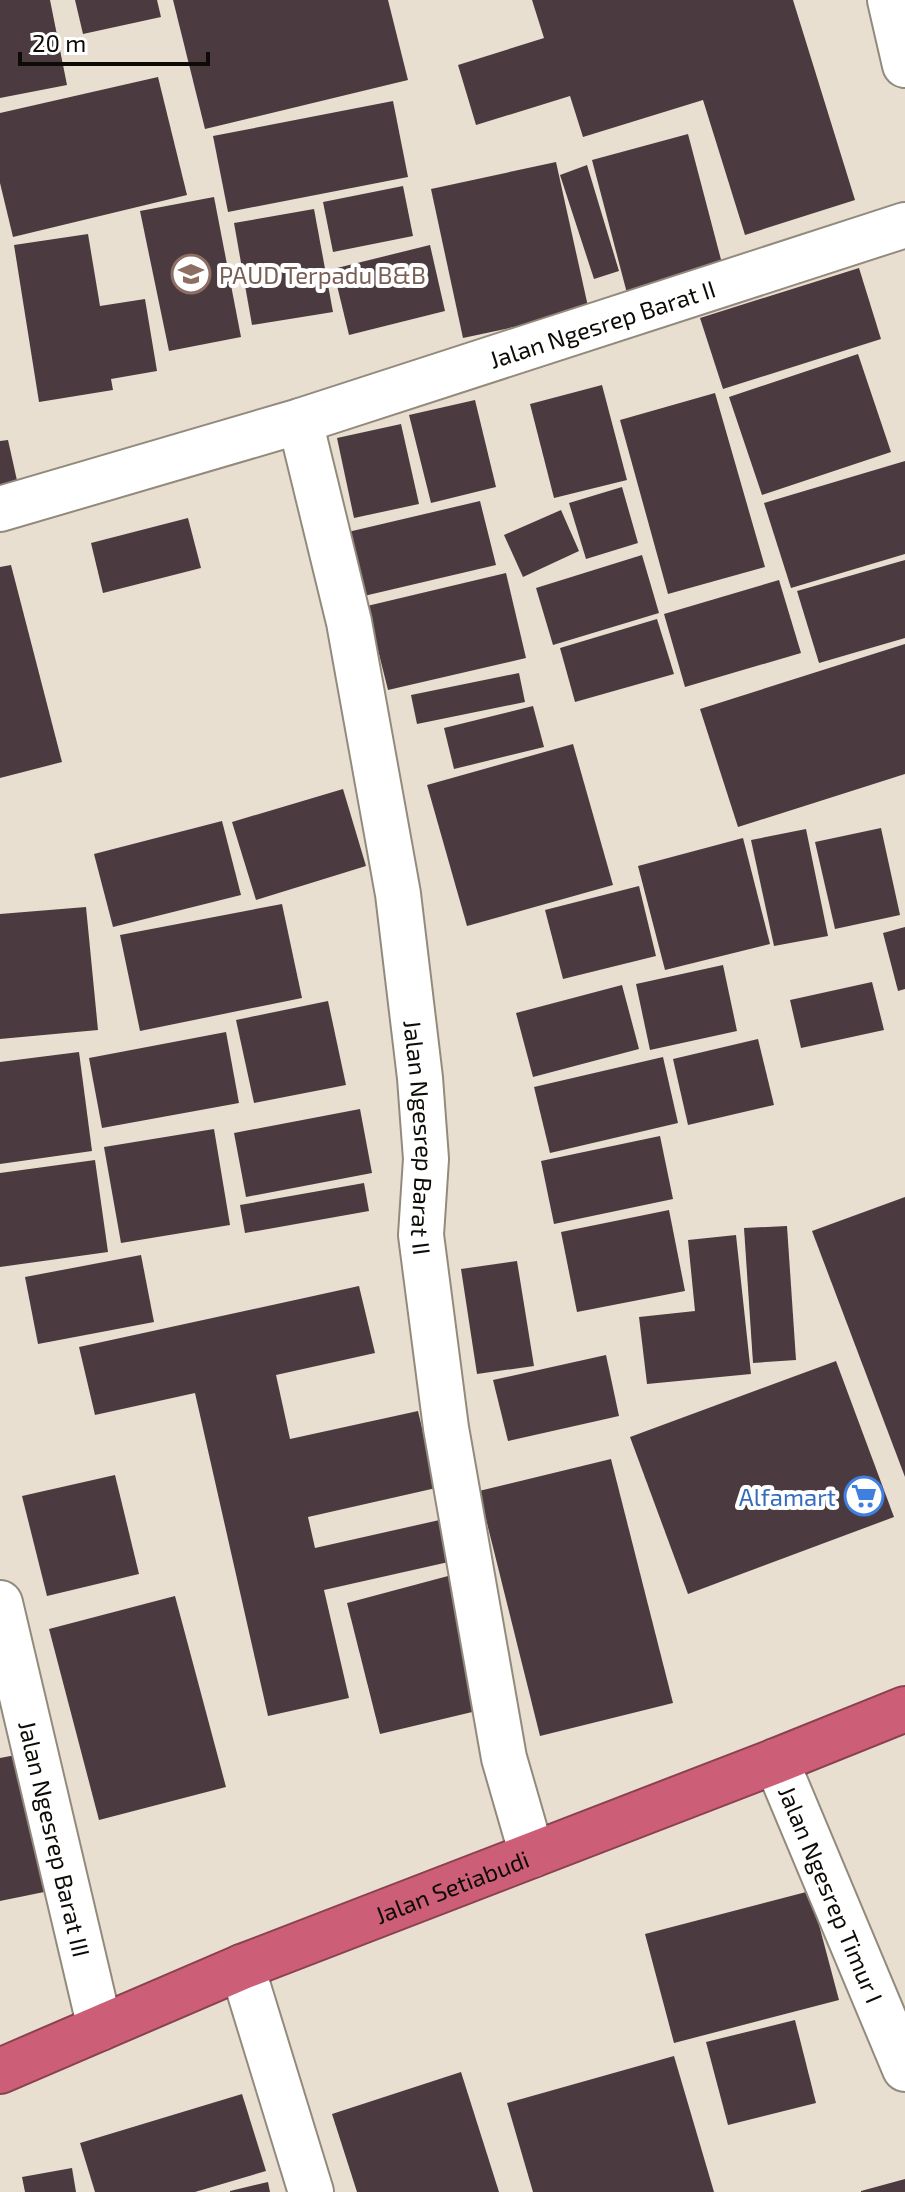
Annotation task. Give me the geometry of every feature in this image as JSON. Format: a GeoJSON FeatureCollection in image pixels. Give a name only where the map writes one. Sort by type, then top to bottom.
{"type":"FeatureCollection","features":[{"type":"Feature","properties":{"kind":"highway","name":"Jalan Setiabudi"},"geometry":{"type":"LineString","coordinates":[[0,2071],[242,1967],[905,1709]]}},
{"type":"Feature","properties":{"kind":"street"},"geometry":{"type":"LineString","coordinates":[[890,0],[905,65]]}},
{"type":"Feature","properties":{"kind":"street","name":"Jalan Ngesrep Barat II"},"geometry":{"type":"LineString","coordinates":[[0,509],[300,421],[905,225]]}},
{"type":"Feature","properties":{"kind":"street","name":"Jalan Ngesrep Barat II"},"geometry":{"type":"LineString","coordinates":[[300,421],[349,622],[398,894],[420,1078],[426,1159],[421,1235],[446,1428],[504,1758],[532,1855]]}},
{"type":"Feature","properties":{"kind":"street","name":"Jalan Ngesrep Barat III"},"geometry":{"type":"LineString","coordinates":[[0,1603],[100,2028]]}},
{"type":"Feature","properties":{"kind":"street","name":"Jalan Ngesrep Timur I"},"geometry":{"type":"LineString","coordinates":[[776,1761],[905,2069]]}},
{"type":"Feature","properties":{"kind":"street"},"geometry":{"type":"LineString","coordinates":[[242,1967],[311,2192]]}},
{"type":"Feature","properties":{"kind":"building"},"geometry":{"type":"Polygon","coordinates":[[[0,0],[50,0],[67,85],[0,98],[0,0]]]}},
{"type":"Feature","properties":{"kind":"building"},"geometry":{"type":"Polygon","coordinates":[[[75,0],[157,0],[161,17],[83,34],[75,0]]]}},
{"type":"Feature","properties":{"kind":"building"},"geometry":{"type":"Polygon","coordinates":[[[173,0],[388,0],[408,80],[205,129],[173,0]]]}},
{"type":"Feature","properties":{"kind":"building"},"geometry":{"type":"Polygon","coordinates":[[[532,0],[793,0],[855,200],[745,235],[703,100],[583,137],[570,96],[476,125],[458,65],[544,38],[532,0]]]}},
{"type":"Feature","properties":{"kind":"building"},"geometry":{"type":"Polygon","coordinates":[[[158,77],[187,195],[13,237],[0,183],[0,113],[158,77]]]}},
{"type":"Feature","properties":{"kind":"building"},"geometry":{"type":"Polygon","coordinates":[[[393,101],[408,177],[228,212],[213,136],[393,101]]]}},
{"type":"Feature","properties":{"kind":"building"},"geometry":{"type":"Polygon","coordinates":[[[688,134],[724,271],[628,297],[592,160],[688,134]]]}},
{"type":"Feature","properties":{"kind":"building"},"geometry":{"type":"Polygon","coordinates":[[[556,162],[589,311],[463,338],[431,189],[556,162]]]}},
{"type":"Feature","properties":{"kind":"building"},"geometry":{"type":"Polygon","coordinates":[[[587,165],[619,271],[594,279],[560,175],[587,165]]]}},
{"type":"Feature","properties":{"kind":"building"},"geometry":{"type":"Polygon","coordinates":[[[403,186],[413,236],[333,252],[323,202],[403,186]]]}},
{"type":"Feature","properties":{"kind":"building","name":"PAUD Terpadu B&B"},"geometry":{"type":"Polygon","coordinates":[[[214,197],[241,337],[169,351],[140,211],[214,197]]]}},
{"type":"Feature","properties":{"kind":"building"},"geometry":{"type":"Polygon","coordinates":[[[314,209],[333,312],[252,325],[234,223],[314,209]]]}},
{"type":"Feature","properties":{"kind":"building"},"geometry":{"type":"Polygon","coordinates":[[[88,234],[100,306],[145,299],[157,371],[111,379],[113,390],[39,402],[14,245],[88,234]]]}},
{"type":"Feature","properties":{"kind":"building"},"geometry":{"type":"Polygon","coordinates":[[[430,245],[445,311],[349,335],[333,269],[430,245]]]}},
{"type":"Feature","properties":{"kind":"building"},"geometry":{"type":"Polygon","coordinates":[[[859,268],[881,339],[723,389],[700,318],[859,268]]]}},
{"type":"Feature","properties":{"kind":"building"},"geometry":{"type":"Polygon","coordinates":[[[858,354],[891,452],[762,495],[729,397],[858,354]]]}},
{"type":"Feature","properties":{"kind":"building"},"geometry":{"type":"Polygon","coordinates":[[[602,385],[627,480],[554,498],[530,404],[602,385]]]}},
{"type":"Feature","properties":{"kind":"building"},"geometry":{"type":"Polygon","coordinates":[[[715,393],[765,567],[668,594],[620,420],[715,393]]]}},
{"type":"Feature","properties":{"kind":"building"},"geometry":{"type":"Polygon","coordinates":[[[475,400],[496,487],[431,503],[409,415],[475,400]]]}},
{"type":"Feature","properties":{"kind":"building"},"geometry":{"type":"Polygon","coordinates":[[[401,424],[419,504],[354,518],[337,438],[401,424]]]}},
{"type":"Feature","properties":{"kind":"building"},"geometry":{"type":"Polygon","coordinates":[[[8,440],[18,485],[0,489],[0,441],[8,440]]]}},
{"type":"Feature","properties":{"kind":"building"},"geometry":{"type":"Polygon","coordinates":[[[905,461],[905,554],[791,588],[764,503],[905,461]]]}},
{"type":"Feature","properties":{"kind":"building"},"geometry":{"type":"Polygon","coordinates":[[[622,487],[638,543],[586,559],[569,503],[622,487]]]}},
{"type":"Feature","properties":{"kind":"building"},"geometry":{"type":"Polygon","coordinates":[[[480,501],[496,565],[364,596],[348,532],[480,501]]]}},
{"type":"Feature","properties":{"kind":"building"},"geometry":{"type":"Polygon","coordinates":[[[561,510],[579,551],[523,577],[504,535],[561,510]]]}},
{"type":"Feature","properties":{"kind":"building"},"geometry":{"type":"Polygon","coordinates":[[[188,518],[201,568],[103,593],[91,543],[188,518]]]}},
{"type":"Feature","properties":{"kind":"building"},"geometry":{"type":"Polygon","coordinates":[[[642,555],[659,613],[553,645],[536,588],[642,555]]]}},
{"type":"Feature","properties":{"kind":"building"},"geometry":{"type":"Polygon","coordinates":[[[905,560],[905,638],[819,663],[797,591],[905,560]]]}},
{"type":"Feature","properties":{"kind":"building"},"geometry":{"type":"Polygon","coordinates":[[[11,565],[62,762],[0,778],[0,567],[11,565]]]}},
{"type":"Feature","properties":{"kind":"building"},"geometry":{"type":"Polygon","coordinates":[[[506,573],[526,658],[388,690],[367,606],[506,573]]]}},
{"type":"Feature","properties":{"kind":"building"},"geometry":{"type":"Polygon","coordinates":[[[779,580],[801,653],[685,687],[664,614],[779,580]]]}},
{"type":"Feature","properties":{"kind":"building"},"geometry":{"type":"Polygon","coordinates":[[[657,619],[674,674],[575,702],[560,648],[657,619]]]}},
{"type":"Feature","properties":{"kind":"building"},"geometry":{"type":"Polygon","coordinates":[[[905,644],[905,774],[738,827],[700,709],[905,644]]]}},
{"type":"Feature","properties":{"kind":"building"},"geometry":{"type":"Polygon","coordinates":[[[519,673],[525,702],[417,724],[411,695],[519,673]]]}},
{"type":"Feature","properties":{"kind":"building"},"geometry":{"type":"Polygon","coordinates":[[[533,706],[544,747],[454,769],[444,728],[533,706]]]}},
{"type":"Feature","properties":{"kind":"building"},"geometry":{"type":"Polygon","coordinates":[[[573,744],[613,885],[467,926],[427,785],[573,744]]]}},
{"type":"Feature","properties":{"kind":"building"},"geometry":{"type":"Polygon","coordinates":[[[343,789],[366,866],[256,900],[232,822],[343,789]]]}},
{"type":"Feature","properties":{"kind":"building"},"geometry":{"type":"Polygon","coordinates":[[[222,821],[241,895],[113,927],[94,854],[222,821]]]}},
{"type":"Feature","properties":{"kind":"building"},"geometry":{"type":"Polygon","coordinates":[[[881,828],[900,915],[835,929],[815,842],[881,828]]]}},
{"type":"Feature","properties":{"kind":"building"},"geometry":{"type":"Polygon","coordinates":[[[806,829],[828,936],[774,946],[751,840],[806,829]]]}},
{"type":"Feature","properties":{"kind":"building"},"geometry":{"type":"Polygon","coordinates":[[[743,838],[770,944],[665,970],[638,866],[743,838]]]}},
{"type":"Feature","properties":{"kind":"building"},"geometry":{"type":"Polygon","coordinates":[[[639,886],[656,956],[563,979],[545,910],[639,886]]]}},
{"type":"Feature","properties":{"kind":"building"},"geometry":{"type":"Polygon","coordinates":[[[282,904],[302,998],[140,1031],[120,935],[282,904]]]}},
{"type":"Feature","properties":{"kind":"building"},"geometry":{"type":"Polygon","coordinates":[[[86,907],[98,1030],[0,1039],[0,914],[86,907]]]}},
{"type":"Feature","properties":{"kind":"building"},"geometry":{"type":"Polygon","coordinates":[[[905,927],[905,989],[898,991],[883,933],[905,927]]]}},
{"type":"Feature","properties":{"kind":"building"},"geometry":{"type":"Polygon","coordinates":[[[723,965],[737,1031],[650,1050],[636,984],[723,965]]]}},
{"type":"Feature","properties":{"kind":"building"},"geometry":{"type":"Polygon","coordinates":[[[872,982],[884,1030],[801,1048],[790,1000],[872,982]]]}},
{"type":"Feature","properties":{"kind":"building"},"geometry":{"type":"Polygon","coordinates":[[[622,985],[639,1049],[533,1077],[516,1013],[622,985]]]}},
{"type":"Feature","properties":{"kind":"building"},"geometry":{"type":"Polygon","coordinates":[[[328,1001],[346,1085],[254,1103],[236,1020],[328,1001]]]}},
{"type":"Feature","properties":{"kind":"building"},"geometry":{"type":"Polygon","coordinates":[[[226,1032],[239,1103],[102,1128],[89,1058],[226,1032]]]}},
{"type":"Feature","properties":{"kind":"building"},"geometry":{"type":"Polygon","coordinates":[[[758,1039],[774,1105],[688,1125],[673,1059],[758,1039]]]}},
{"type":"Feature","properties":{"kind":"building"},"geometry":{"type":"Polygon","coordinates":[[[79,1052],[92,1151],[0,1164],[0,1062],[79,1052]]]}},
{"type":"Feature","properties":{"kind":"building"},"geometry":{"type":"Polygon","coordinates":[[[663,1057],[678,1123],[550,1153],[534,1087],[663,1057]]]}},
{"type":"Feature","properties":{"kind":"building"},"geometry":{"type":"Polygon","coordinates":[[[360,1109],[372,1173],[246,1197],[234,1133],[360,1109]]]}},
{"type":"Feature","properties":{"kind":"building"},"geometry":{"type":"Polygon","coordinates":[[[214,1129],[230,1225],[121,1243],[104,1147],[214,1129]]]}},
{"type":"Feature","properties":{"kind":"building"},"geometry":{"type":"Polygon","coordinates":[[[660,1136],[673,1199],[554,1224],[541,1161],[660,1136]]]}},
{"type":"Feature","properties":{"kind":"building"},"geometry":{"type":"Polygon","coordinates":[[[95,1160],[108,1252],[0,1267],[0,1173],[95,1160]]]}},
{"type":"Feature","properties":{"kind":"building"},"geometry":{"type":"Polygon","coordinates":[[[364,1183],[369,1211],[245,1233],[240,1205],[364,1183]]]}},
{"type":"Feature","properties":{"kind":"building"},"geometry":{"type":"Polygon","coordinates":[[[905,1197],[905,1477],[812,1231],[905,1197]]]}},
{"type":"Feature","properties":{"kind":"building"},"geometry":{"type":"Polygon","coordinates":[[[669,1210],[685,1291],[577,1312],[561,1232],[669,1210]]]}},
{"type":"Feature","properties":{"kind":"building"},"geometry":{"type":"Polygon","coordinates":[[[787,1226],[796,1360],[753,1363],[744,1228],[787,1226]]]}},
{"type":"Feature","properties":{"kind":"building"},"geometry":{"type":"Polygon","coordinates":[[[736,1235],[751,1374],[647,1384],[639,1317],[695,1311],[688,1240],[736,1235]]]}},
{"type":"Feature","properties":{"kind":"building"},"geometry":{"type":"Polygon","coordinates":[[[141,1255],[154,1322],[38,1344],[25,1277],[141,1255]]]}},
{"type":"Feature","properties":{"kind":"building"},"geometry":{"type":"Polygon","coordinates":[[[517,1261],[534,1366],[477,1374],[461,1269],[517,1261]]]}},
{"type":"Feature","properties":{"kind":"building"},"geometry":{"type":"Polygon","coordinates":[[[359,1286],[375,1353],[276,1375],[290,1439],[418,1411],[436,1488],[308,1517],[315,1548],[444,1519],[453,1561],[324,1590],[349,1698],[268,1716],[195,1393],[95,1415],[79,1347],[359,1286]]]}},
{"type":"Feature","properties":{"kind":"building"},"geometry":{"type":"Polygon","coordinates":[[[606,1355],[619,1416],[508,1441],[493,1380],[606,1355]]]}},
{"type":"Feature","properties":{"kind":"building"},"geometry":{"type":"Polygon","coordinates":[[[836,1361],[894,1517],[688,1594],[630,1437],[836,1361]]]}},
{"type":"Feature","properties":{"kind":"building"},"geometry":{"type":"Polygon","coordinates":[[[611,1459],[673,1703],[540,1736],[479,1491],[611,1459]]]}},
{"type":"Feature","properties":{"kind":"building"},"geometry":{"type":"Polygon","coordinates":[[[115,1475],[139,1574],[47,1596],[22,1496],[115,1475]]]}},
{"type":"Feature","properties":{"kind":"building"},"geometry":{"type":"Polygon","coordinates":[[[463,1572],[489,1708],[380,1734],[347,1603],[463,1572]]]}},
{"type":"Feature","properties":{"kind":"building"},"geometry":{"type":"Polygon","coordinates":[[[175,1596],[226,1787],[99,1820],[49,1629],[175,1596]]]}},
{"type":"Feature","properties":{"kind":"building"},"geometry":{"type":"Polygon","coordinates":[[[21,1754],[49,1891],[0,1901],[0,1758],[21,1754]]]}},
{"type":"Feature","properties":{"kind":"building"},"geometry":{"type":"Polygon","coordinates":[[[810,1891],[839,2000],[674,2043],[645,1934],[810,1891]]]}},
{"type":"Feature","properties":{"kind":"building"},"geometry":{"type":"Polygon","coordinates":[[[795,2020],[816,2103],[728,2125],[706,2042],[795,2020]]]}},
{"type":"Feature","properties":{"kind":"building"},"geometry":{"type":"Polygon","coordinates":[[[674,2056],[714,2192],[533,2192],[507,2103],[674,2056]]]}},
{"type":"Feature","properties":{"kind":"building"},"geometry":{"type":"Polygon","coordinates":[[[461,2072],[499,2192],[357,2192],[332,2114],[461,2072]]]}},
{"type":"Feature","properties":{"kind":"building"},"geometry":{"type":"Polygon","coordinates":[[[242,2094],[266,2171],[195,2192],[95,2192],[80,2143],[242,2094]]]}},
{"type":"Feature","properties":{"kind":"building"},"geometry":{"type":"Polygon","coordinates":[[[72,2168],[76,2192],[25,2192],[22,2177],[72,2168]]]}},
{"type":"Feature","properties":{"kind":"building"},"geometry":{"type":"Polygon","coordinates":[[[905,2179],[905,2192],[861,2192],[861,2191],[905,2179]]]}},
{"type":"Feature","properties":{"kind":"building"},"geometry":{"type":"Polygon","coordinates":[[[268,2182],[270,2192],[230,2192],[230,2191],[268,2182]]]}},
{"type":"Feature","properties":{"kind":"place","name":"PAUD Terpadu B&B"},"geometry":{"type":"Point","coordinates":[191,274]}},
{"type":"Feature","properties":{"kind":"place","name":"Alfamart"},"geometry":{"type":"Point","coordinates":[864,1496]}}]}
